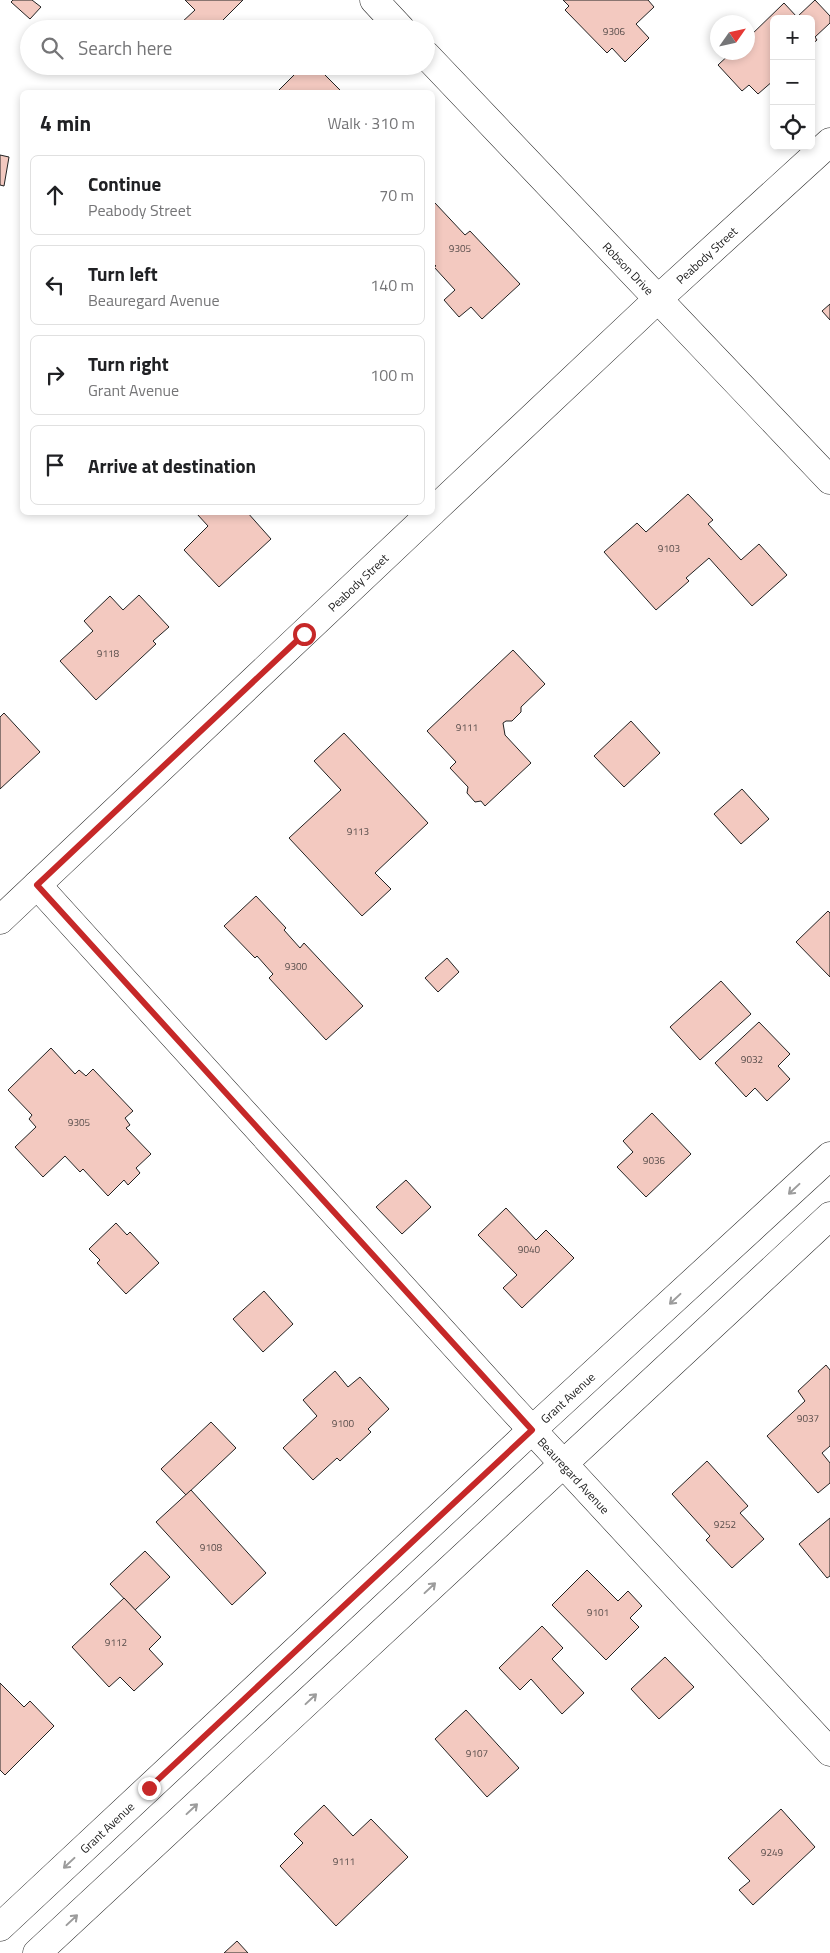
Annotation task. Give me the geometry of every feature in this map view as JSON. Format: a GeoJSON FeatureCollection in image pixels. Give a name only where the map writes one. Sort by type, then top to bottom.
{"type":"FeatureCollection","features":[{"type":"Feature","properties":{"kind":"street"},"geometry":{"type":"LineString","coordinates":[[374,0],[393,20]]}},
{"type":"Feature","properties":{"kind":"street","name":"Robson Drive"},"geometry":{"type":"LineString","coordinates":[[435,64],[830,480]]}},
{"type":"Feature","properties":{"kind":"street","name":"Peabody Street"},"geometry":{"type":"LineString","coordinates":[[435,509],[658,299],[830,142]]}},
{"type":"Feature","properties":{"kind":"street","name":"Peabody Street"},"geometry":{"type":"LineString","coordinates":[[0,920],[429,515]]}},
{"type":"Feature","properties":{"kind":"street","name":"Beauregard Avenue"},"geometry":{"type":"LineString","coordinates":[[37,885],[563,1464],[830,1752]]}},
{"type":"Feature","properties":{"kind":"street","name":"Grant Avenue"},"geometry":{"type":"LineString","coordinates":[[0,1927],[532,1430],[830,1156]]}},
{"type":"Feature","properties":{"kind":"street"},"geometry":{"type":"LineString","coordinates":[[37,1953],[830,1216]]}},
{"type":"Feature","properties":{"kind":"building"},"geometry":{"type":"Polygon","coordinates":[[[13,0],[32,0],[41,7],[30,19],[11,2],[13,0]]]}},
{"type":"Feature","properties":{"kind":"building"},"geometry":{"type":"Polygon","coordinates":[[[185,0],[243,0],[223,20],[184,20],[195,10],[185,0]]]}},
{"type":"Feature","properties":{"kind":"building"},"geometry":{"type":"Polygon","coordinates":[[[563,0],[648,0],[654,7],[636,24],[649,38],[625,62],[612,48],[607,53],[565,10],[569,6],[563,0]]]}},
{"type":"Feature","properties":{"kind":"building"},"geometry":{"type":"Polygon","coordinates":[[[815,0],[830,16],[830,23],[815,37],[815,15],[799,15],[815,0]]]}},
{"type":"Feature","properties":{"kind":"building"},"geometry":{"type":"Polygon","coordinates":[[[784,3],[795,15],[772,15],[784,3]]]}},
{"type":"Feature","properties":{"kind":"building"},"geometry":{"type":"Polygon","coordinates":[[[770,17],[770,84],[758,94],[749,85],[742,91],[718,65],[723,60],[755,60],[755,31],[770,17]]]}},
{"type":"Feature","properties":{"kind":"building"},"geometry":{"type":"Polygon","coordinates":[[[294,75],[325,75],[340,90],[279,90],[294,75]]]}},
{"type":"Feature","properties":{"kind":"building"},"geometry":{"type":"Polygon","coordinates":[[[0,155],[9,157],[4,186],[0,185],[0,155]]]}},
{"type":"Feature","properties":{"kind":"building"},"geometry":{"type":"Polygon","coordinates":[[[435,203],[465,235],[470,231],[520,284],[482,319],[471,307],[459,317],[444,300],[455,290],[435,268],[435,203]]]}},
{"type":"Feature","properties":{"kind":"building"},"geometry":{"type":"Polygon","coordinates":[[[830,304],[830,320],[822,311],[830,304]]]}},
{"type":"Feature","properties":{"kind":"building"},"geometry":{"type":"Polygon","coordinates":[[[688,494],[713,520],[708,524],[741,560],[759,544],[787,575],[752,606],[709,558],[686,578],[689,581],[656,610],[604,552],[637,523],[646,532],[688,494]]]}},
{"type":"Feature","properties":{"kind":"building"},"geometry":{"type":"Polygon","coordinates":[[[198,515],[250,515],[271,539],[219,587],[184,550],[208,526],[198,515]]]}},
{"type":"Feature","properties":{"kind":"building"},"geometry":{"type":"Polygon","coordinates":[[[139,595],[169,627],[153,641],[156,644],[96,700],[60,661],[93,631],[84,621],[110,596],[123,610],[139,595]]]}},
{"type":"Feature","properties":{"kind":"building"},"geometry":{"type":"Polygon","coordinates":[[[513,650],[545,684],[521,707],[521,712],[512,721],[503,723],[505,735],[531,763],[485,806],[481,801],[475,802],[467,793],[468,787],[450,768],[456,762],[427,731],[513,650]]]}},
{"type":"Feature","properties":{"kind":"building"},"geometry":{"type":"Polygon","coordinates":[[[4,713],[40,752],[0,789],[0,717],[4,713]]]}},
{"type":"Feature","properties":{"kind":"building"},"geometry":{"type":"Polygon","coordinates":[[[631,721],[660,753],[624,787],[594,756],[631,721]]]}},
{"type":"Feature","properties":{"kind":"building"},"geometry":{"type":"Polygon","coordinates":[[[344,733],[428,823],[375,873],[391,889],[362,916],[289,838],[341,790],[314,761],[344,733]]]}},
{"type":"Feature","properties":{"kind":"building"},"geometry":{"type":"Polygon","coordinates":[[[742,789],[769,819],[741,844],[714,814],[742,789]]]}},
{"type":"Feature","properties":{"kind":"building"},"geometry":{"type":"Polygon","coordinates":[[[256,896],[286,928],[284,930],[300,948],[304,943],[363,1006],[326,1040],[269,978],[273,974],[257,956],[255,958],[224,926],[256,896]]]}},
{"type":"Feature","properties":{"kind":"building"},"geometry":{"type":"Polygon","coordinates":[[[828,911],[830,913],[830,977],[796,942],[828,911]]]}},
{"type":"Feature","properties":{"kind":"building"},"geometry":{"type":"Polygon","coordinates":[[[447,958],[459,972],[438,992],[425,978],[447,958]]]}},
{"type":"Feature","properties":{"kind":"building"},"geometry":{"type":"Polygon","coordinates":[[[721,981],[751,1014],[700,1060],[670,1027],[721,981]]]}},
{"type":"Feature","properties":{"kind":"building"},"geometry":{"type":"Polygon","coordinates":[[[759,1022],[790,1054],[778,1066],[790,1079],[767,1101],[755,1088],[746,1097],[715,1063],[759,1022]]]}},
{"type":"Feature","properties":{"kind":"building"},"geometry":{"type":"Polygon","coordinates":[[[51,1048],[75,1074],[79,1070],[86,1076],[93,1069],[133,1111],[125,1118],[130,1125],[126,1128],[151,1154],[136,1168],[140,1173],[128,1185],[124,1180],[108,1196],[83,1169],[80,1172],[65,1156],[43,1177],[15,1147],[36,1127],[29,1119],[32,1115],[8,1090],[51,1048]]]}},
{"type":"Feature","properties":{"kind":"building"},"geometry":{"type":"Polygon","coordinates":[[[652,1113],[691,1154],[646,1197],[617,1167],[633,1152],[623,1141],[652,1113]]]}},
{"type":"Feature","properties":{"kind":"building"},"geometry":{"type":"Polygon","coordinates":[[[406,1180],[431,1207],[402,1234],[376,1207],[406,1180]]]}},
{"type":"Feature","properties":{"kind":"building"},"geometry":{"type":"Polygon","coordinates":[[[506,1208],[536,1240],[546,1230],[574,1258],[522,1308],[503,1288],[517,1275],[478,1235],[506,1208]]]}},
{"type":"Feature","properties":{"kind":"building"},"geometry":{"type":"Polygon","coordinates":[[[116,1223],[127,1235],[130,1232],[159,1263],[126,1294],[97,1263],[100,1260],[89,1249],[116,1223]]]}},
{"type":"Feature","properties":{"kind":"building"},"geometry":{"type":"Polygon","coordinates":[[[264,1291],[293,1324],[263,1352],[233,1319],[264,1291]]]}},
{"type":"Feature","properties":{"kind":"building"},"geometry":{"type":"Polygon","coordinates":[[[826,1365],[830,1370],[830,1446],[822,1453],[830,1463],[830,1483],[818,1493],[767,1436],[805,1401],[798,1391],[826,1365]]]}},
{"type":"Feature","properties":{"kind":"building"},"geometry":{"type":"Polygon","coordinates":[[[335,1371],[348,1387],[360,1377],[389,1409],[368,1429],[371,1432],[340,1461],[337,1458],[313,1480],[283,1448],[317,1416],[303,1400],[335,1371]]]}},
{"type":"Feature","properties":{"kind":"building"},"geometry":{"type":"Polygon","coordinates":[[[211,1422],[236,1448],[186,1495],[161,1469],[211,1422]]]}},
{"type":"Feature","properties":{"kind":"building"},"geometry":{"type":"Polygon","coordinates":[[[707,1461],[748,1506],[740,1513],[764,1539],[732,1568],[706,1540],[710,1536],[672,1494],[707,1461]]]}},
{"type":"Feature","properties":{"kind":"building"},"geometry":{"type":"Polygon","coordinates":[[[191,1490],[266,1573],[232,1605],[156,1522],[191,1490]]]}},
{"type":"Feature","properties":{"kind":"building"},"geometry":{"type":"Polygon","coordinates":[[[830,1518],[830,1576],[827,1578],[799,1544],[830,1518]]]}},
{"type":"Feature","properties":{"kind":"building"},"geometry":{"type":"Polygon","coordinates":[[[145,1551],[170,1577],[135,1610],[110,1584],[145,1551]]]}},
{"type":"Feature","properties":{"kind":"building"},"geometry":{"type":"Polygon","coordinates":[[[587,1570],[618,1601],[628,1591],[642,1606],[630,1618],[639,1627],[606,1660],[552,1605],[587,1570]]]}},
{"type":"Feature","properties":{"kind":"building"},"geometry":{"type":"Polygon","coordinates":[[[124,1598],[161,1637],[149,1649],[163,1664],[134,1691],[120,1677],[109,1687],[72,1647],[124,1598]]]}},
{"type":"Feature","properties":{"kind":"building"},"geometry":{"type":"Polygon","coordinates":[[[542,1626],[563,1648],[552,1659],[584,1693],[562,1714],[531,1679],[520,1690],[499,1668],[542,1626]]]}},
{"type":"Feature","properties":{"kind":"building"},"geometry":{"type":"Polygon","coordinates":[[[665,1657],[694,1687],[659,1719],[631,1689],[665,1657]]]}},
{"type":"Feature","properties":{"kind":"building"},"geometry":{"type":"Polygon","coordinates":[[[0,1683],[24,1707],[30,1701],[54,1726],[5,1775],[0,1770],[0,1683]]]}},
{"type":"Feature","properties":{"kind":"building"},"geometry":{"type":"Polygon","coordinates":[[[466,1710],[519,1768],[487,1797],[435,1739],[466,1710]]]}},
{"type":"Feature","properties":{"kind":"building"},"geometry":{"type":"Polygon","coordinates":[[[324,1805],[353,1836],[371,1819],[408,1857],[336,1926],[280,1866],[303,1843],[294,1834],[324,1805]]]}},
{"type":"Feature","properties":{"kind":"building"},"geometry":{"type":"Polygon","coordinates":[[[781,1809],[815,1847],[753,1905],[739,1890],[750,1881],[728,1858],[781,1809]]]}},
{"type":"Feature","properties":{"kind":"building"},"geometry":{"type":"Polygon","coordinates":[[[237,1941],[248,1953],[224,1953],[237,1941]]]}},
{"type":"Feature","properties":{"kind":"route"},"geometry":{"type":"LineString","coordinates":[[149,1788],[532,1430],[37,885],[304,634]]}}]}
